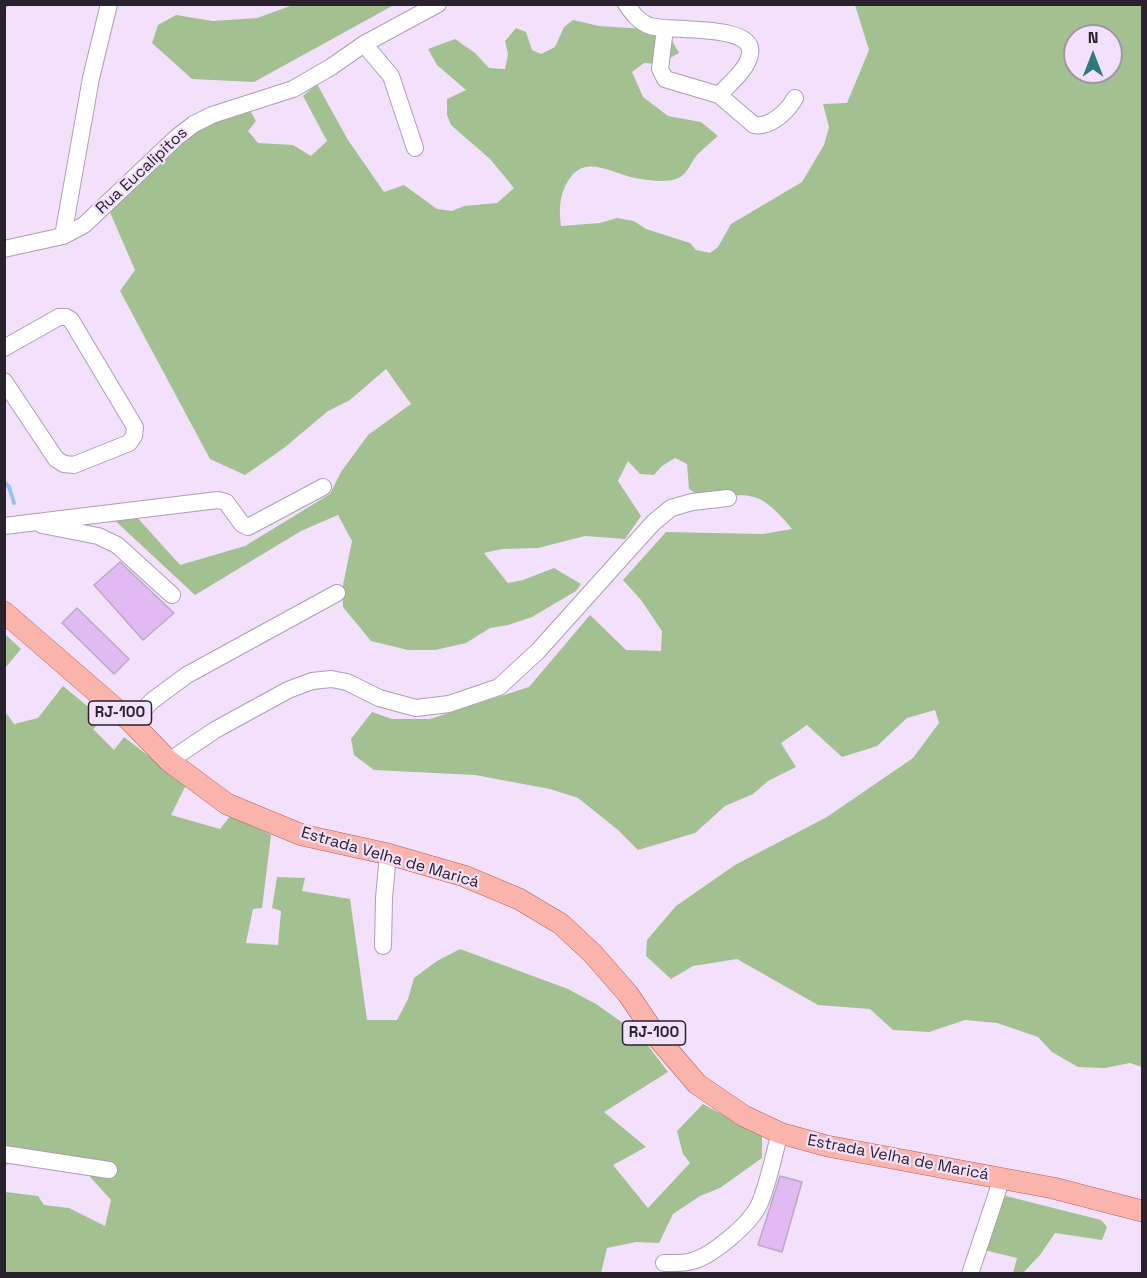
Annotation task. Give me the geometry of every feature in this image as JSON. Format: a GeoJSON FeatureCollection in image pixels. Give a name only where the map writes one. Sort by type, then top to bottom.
{"type":"FeatureCollection","features":[{"type":"Feature","properties":{"kind":"main road","name":"Estrada Velha de Maricá"},"geometry":{"type":"LineString","coordinates":[[4,612],[131,722],[169,761],[228,804],[302,835],[387,854],[464,876],[519,899],[561,924],[593,954],[628,994],[657,1037],[697,1084],[744,1116],[780,1133],[827,1146],[1053,1188],[1143,1211]]}},
{"type":"Feature","properties":{"kind":"street"},"geometry":{"type":"LineString","coordinates":[[63,236],[91,78],[109,4]]}},
{"type":"Feature","properties":{"kind":"street","name":"Rua Eucalipitos"},"geometry":{"type":"LineString","coordinates":[[4,249],[63,236],[84,225],[177,137],[194,124],[212,115],[293,89],[364,44],[438,4]]}},
{"type":"Feature","properties":{"kind":"street"},"geometry":{"type":"LineString","coordinates":[[626,4],[635,17],[648,25],[665,29],[712,30],[741,37],[749,43],[751,53],[746,65],[719,95]]}},
{"type":"Feature","properties":{"kind":"street"},"geometry":{"type":"LineString","coordinates":[[665,29],[660,69],[665,79],[719,95],[754,125],[760,126],[768,124],[795,98]]}},
{"type":"Feature","properties":{"kind":"street"},"geometry":{"type":"LineString","coordinates":[[364,44],[391,76],[415,148]]}},
{"type":"Feature","properties":{"kind":"street"},"geometry":{"type":"LineString","coordinates":[[4,348],[59,317],[71,320],[135,427],[134,436],[129,443],[74,465],[64,464],[56,459],[4,381]]}},
{"type":"Feature","properties":{"kind":"street"},"geometry":{"type":"LineString","coordinates":[[4,526],[219,500],[226,502],[242,524],[248,527],[323,487]]}},
{"type":"Feature","properties":{"kind":"street"},"geometry":{"type":"LineString","coordinates":[[169,761],[214,730],[288,690],[312,681],[331,679],[347,682],[379,698],[416,708],[449,704],[499,687],[538,651],[653,523],[671,508],[692,502],[728,498]]}},
{"type":"Feature","properties":{"kind":"street"},"geometry":{"type":"LineString","coordinates":[[32,522],[61,530],[98,536],[117,545],[172,595]]}},
{"type":"Feature","properties":{"kind":"street"},"geometry":{"type":"LineString","coordinates":[[131,722],[153,700],[187,675],[337,593]]}},
{"type":"Feature","properties":{"kind":"street"},"geometry":{"type":"LineString","coordinates":[[383,946],[387,854]]}},
{"type":"Feature","properties":{"kind":"street"},"geometry":{"type":"LineString","coordinates":[[663,1263],[690,1262],[701,1258],[745,1223],[758,1207],[762,1197],[780,1133]]}},
{"type":"Feature","properties":{"kind":"street"},"geometry":{"type":"LineString","coordinates":[[4,1154],[109,1170]]}},
{"type":"Feature","properties":{"kind":"street"},"geometry":{"type":"LineString","coordinates":[[970,1274],[1002,1178]]}},
{"type":"Feature","properties":{"kind":"path"},"geometry":{"type":"LineString","coordinates":[[4,16],[7,4]]}},
{"type":"Feature","properties":{"kind":"green space"},"geometry":{"type":"Polygon","coordinates":[[[293,5],[394,5],[254,82],[192,79],[152,43],[158,25],[176,15],[213,21],[257,18],[293,5]]]}},
{"type":"Feature","properties":{"kind":"green space"},"geometry":{"type":"Polygon","coordinates":[[[855,5],[1142,5],[1142,1067],[1130,1063],[1105,1068],[1078,1067],[1052,1052],[1038,1037],[997,1023],[965,1020],[929,1032],[893,1030],[870,1009],[818,1005],[737,959],[693,966],[671,979],[646,956],[647,940],[676,906],[735,865],[827,817],[913,758],[939,723],[935,710],[907,718],[877,746],[842,757],[807,725],[781,743],[796,767],[768,781],[753,794],[725,806],[695,833],[638,850],[618,830],[578,798],[550,789],[475,775],[374,770],[354,755],[351,739],[372,712],[392,719],[430,719],[529,687],[590,615],[626,650],[661,651],[662,631],[641,600],[623,580],[666,532],[763,534],[792,529],[762,500],[740,495],[705,496],[697,493],[689,489],[687,464],[675,458],[662,466],[654,475],[640,474],[628,461],[618,481],[641,516],[625,539],[585,536],[538,548],[502,549],[484,553],[508,583],[554,568],[581,584],[576,591],[532,617],[490,628],[466,643],[435,650],[408,650],[371,641],[343,607],[343,585],[352,541],[338,515],[301,531],[195,595],[110,516],[135,515],[180,565],[245,546],[330,494],[341,472],[368,435],[411,404],[386,369],[350,400],[328,411],[284,448],[245,475],[210,459],[120,291],[135,270],[109,210],[176,146],[212,120],[251,112],[256,121],[248,131],[258,143],[293,145],[311,156],[327,141],[303,96],[317,84],[348,140],[384,192],[404,185],[437,209],[452,211],[464,206],[497,203],[514,188],[490,159],[451,125],[447,115],[447,99],[466,90],[437,65],[428,49],[455,39],[475,53],[489,68],[505,69],[508,54],[505,41],[516,28],[526,32],[532,50],[541,54],[555,47],[564,27],[573,20],[599,26],[645,29],[670,37],[679,53],[659,64],[644,63],[632,72],[643,97],[668,116],[701,122],[718,136],[697,155],[683,175],[676,179],[656,181],[635,178],[598,167],[582,168],[574,173],[563,192],[560,209],[561,226],[600,223],[617,218],[634,221],[646,229],[690,243],[696,250],[710,253],[718,247],[731,224],[802,182],[824,145],[829,127],[823,104],[847,103],[869,50],[855,5]]]}},
{"type":"Feature","properties":{"kind":"green space"},"geometry":{"type":"Polygon","coordinates":[[[5,634],[21,649],[5,668],[5,634]]]}},
{"type":"Feature","properties":{"kind":"green space"},"geometry":{"type":"Polygon","coordinates":[[[63,686],[103,719],[93,729],[114,750],[124,737],[186,785],[171,815],[220,829],[231,815],[271,835],[262,908],[253,909],[246,943],[278,945],[281,911],[272,908],[277,877],[305,878],[302,891],[350,899],[367,1020],[397,1020],[408,999],[414,978],[437,961],[460,949],[568,989],[596,1004],[640,1035],[668,1072],[604,1112],[646,1147],[613,1165],[648,1208],[690,1163],[683,1154],[677,1131],[703,1104],[762,1136],[762,1158],[720,1188],[700,1196],[673,1214],[659,1243],[636,1242],[607,1248],[601,1273],[5,1273],[5,1192],[38,1196],[44,1205],[69,1208],[105,1226],[111,1200],[84,1170],[20,1161],[5,1165],[4,710],[14,724],[38,718],[63,686]]]}},
{"type":"Feature","properties":{"kind":"green space"},"geometry":{"type":"Polygon","coordinates":[[[1002,1195],[1101,1220],[1107,1227],[1102,1240],[1055,1233],[1040,1255],[1023,1273],[1013,1273],[1017,1258],[984,1250],[1002,1195]]]}},
{"type":"Feature","properties":{"kind":"building"},"geometry":{"type":"Polygon","coordinates":[[[120,562],[174,613],[143,640],[94,585],[120,562]]]}},
{"type":"Feature","properties":{"kind":"building"},"geometry":{"type":"Polygon","coordinates":[[[77,608],[129,659],[114,674],[62,623],[77,608]]]}},
{"type":"Feature","properties":{"kind":"building"},"geometry":{"type":"Polygon","coordinates":[[[780,1176],[802,1182],[782,1252],[758,1245],[780,1176]]]}},
{"type":"Feature","properties":{"kind":"waterway"},"geometry":{"type":"LineString","coordinates":[[4,482],[9,487],[14,503]]}}]}
